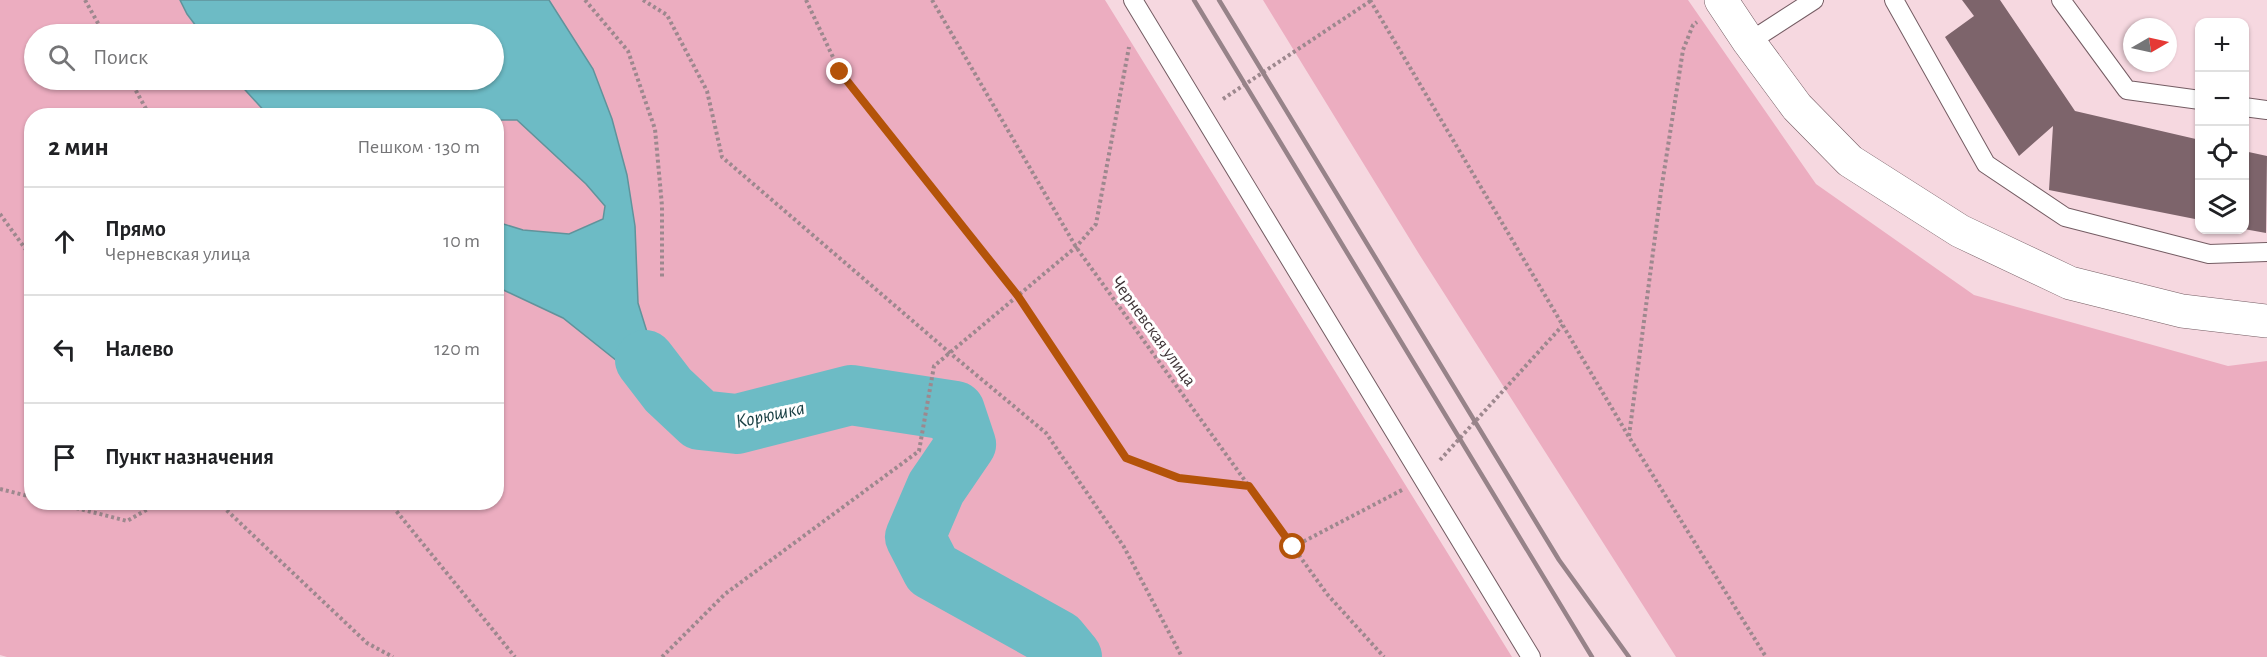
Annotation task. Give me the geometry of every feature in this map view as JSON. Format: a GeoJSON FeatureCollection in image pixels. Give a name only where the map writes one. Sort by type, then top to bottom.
{"type":"FeatureCollection","features":[{"type":"Feature","properties":{"kind":"street"},"geometry":{"type":"LineString","coordinates":[[1722,2],[1797,107],[1850,161],[1960,231],[2070,283],[2182,311],[2267,321]]}},
{"type":"Feature","properties":{"kind":"lane"},"geometry":{"type":"LineString","coordinates":[[1749,42],[1814,0]]}},
{"type":"Feature","properties":{"kind":"lane"},"geometry":{"type":"LineString","coordinates":[[1894,0],[1986,164],[2065,217],[2209,254],[2267,252]]}},
{"type":"Feature","properties":{"kind":"lane"},"geometry":{"type":"LineString","coordinates":[[2061,0],[2127,90],[2195,99]]}},
{"type":"Feature","properties":{"kind":"lane"},"geometry":{"type":"LineString","coordinates":[[1135,4],[1531,657]]}},
{"type":"Feature","properties":{"kind":"lane"},"geometry":{"type":"LineString","coordinates":[[2249,108],[2267,110]]}},
{"type":"Feature","properties":{"kind":"path"},"geometry":{"type":"LineString","coordinates":[[85,0],[98,24]]}},
{"type":"Feature","properties":{"kind":"path"},"geometry":{"type":"LineString","coordinates":[[585,0],[628,51],[655,129],[662,206],[662,278]]}},
{"type":"Feature","properties":{"kind":"path"},"geometry":{"type":"LineString","coordinates":[[643,0],[667,15],[707,91],[722,158],[1046,433],[1124,547],[1182,657]]}},
{"type":"Feature","properties":{"kind":"path"},"geometry":{"type":"LineString","coordinates":[[806,0],[840,72],[1018,296],[1126,458],[1179,478],[1249,486]]}},
{"type":"Feature","properties":{"kind":"path","name":"Черневская улица"},"geometry":{"type":"LineString","coordinates":[[932,0],[1076,247],[1327,594],[1384,657]]}},
{"type":"Feature","properties":{"kind":"path"},"geometry":{"type":"LineString","coordinates":[[1202,113],[1371,0],[1629,436],[1766,657]]}},
{"type":"Feature","properties":{"kind":"path"},"geometry":{"type":"LineString","coordinates":[[1629,436],[1661,191],[1683,50],[1693,25],[1722,2]]}},
{"type":"Feature","properties":{"kind":"path"},"geometry":{"type":"LineString","coordinates":[[662,657],[725,594],[919,451],[934,366],[1076,247],[1096,224],[1135,4]]}},
{"type":"Feature","properties":{"kind":"path"},"geometry":{"type":"LineString","coordinates":[[136,90],[146,108]]}},
{"type":"Feature","properties":{"kind":"path"},"geometry":{"type":"LineString","coordinates":[[0,214],[24,247]]}},
{"type":"Feature","properties":{"kind":"path"},"geometry":{"type":"LineString","coordinates":[[0,489],[24,495]]}},
{"type":"Feature","properties":{"kind":"path"},"geometry":{"type":"LineString","coordinates":[[84,510],[127,521],[146,510]]}},
{"type":"Feature","properties":{"kind":"path"},"geometry":{"type":"LineString","coordinates":[[226,510],[367,644],[393,657]]}},
{"type":"Feature","properties":{"kind":"path"},"geometry":{"type":"LineString","coordinates":[[396,510],[515,657]]}},
{"type":"Feature","properties":{"kind":"shaded area"},"geometry":{"type":"Polygon","coordinates":[[[0,0],[1105,0],[1512,657],[7,657],[0,655],[0,0]]]}},
{"type":"Feature","properties":{"kind":"shaded area"},"geometry":{"type":"Polygon","coordinates":[[[1263,0],[1688,0],[1816,184],[1974,295],[2228,366],[2267,361],[2267,657],[1676,657],[1419,254],[1263,0]]]}},
{"type":"Feature","properties":{"kind":"water"},"geometry":{"type":"Polygon","coordinates":[[[180,0],[549,0],[593,69],[612,119],[627,175],[635,226],[638,303],[656,361],[697,410],[700,420],[689,425],[627,369],[563,318],[504,290],[504,224],[523,230],[569,234],[603,219],[605,206],[586,184],[517,120],[504,120],[504,108],[262,108],[245,90],[504,90],[504,24],[194,24],[180,0]]]}},
{"type":"Feature","properties":{"kind":"building"},"geometry":{"type":"Polygon","coordinates":[[[1962,0],[2000,0],[2075,111],[2195,139],[2195,219],[2049,190],[2053,126],[2019,156],[1945,37],[1974,16],[1962,0]]]}},
{"type":"Feature","properties":{"kind":"building"},"geometry":{"type":"Polygon","coordinates":[[[2249,152],[2267,156],[2266,233],[2249,230],[2249,152]]]}},
{"type":"Feature","properties":{"kind":"waterway","name":"Корюшка"},"geometry":{"type":"LineString","coordinates":[[645,360],[668,390],[700,420],[737,424],[851,395],[955,411],[966,444],[936,488],[915,537],[932,570],[1058,640],[1072,657]]}},
{"type":"Feature","properties":{"kind":"railway"},"geometry":{"type":"LineString","coordinates":[[1194,0],[1592,657]]}},
{"type":"Feature","properties":{"kind":"railway"},"geometry":{"type":"LineString","coordinates":[[1219,0],[1559,560],[1629,657]]}},
{"type":"Feature","properties":{"kind":"route"},"geometry":{"type":"LineString","coordinates":[[840,72],[1018,296],[1126,458],[1179,478],[1249,486],[1293,547]]}}]}
